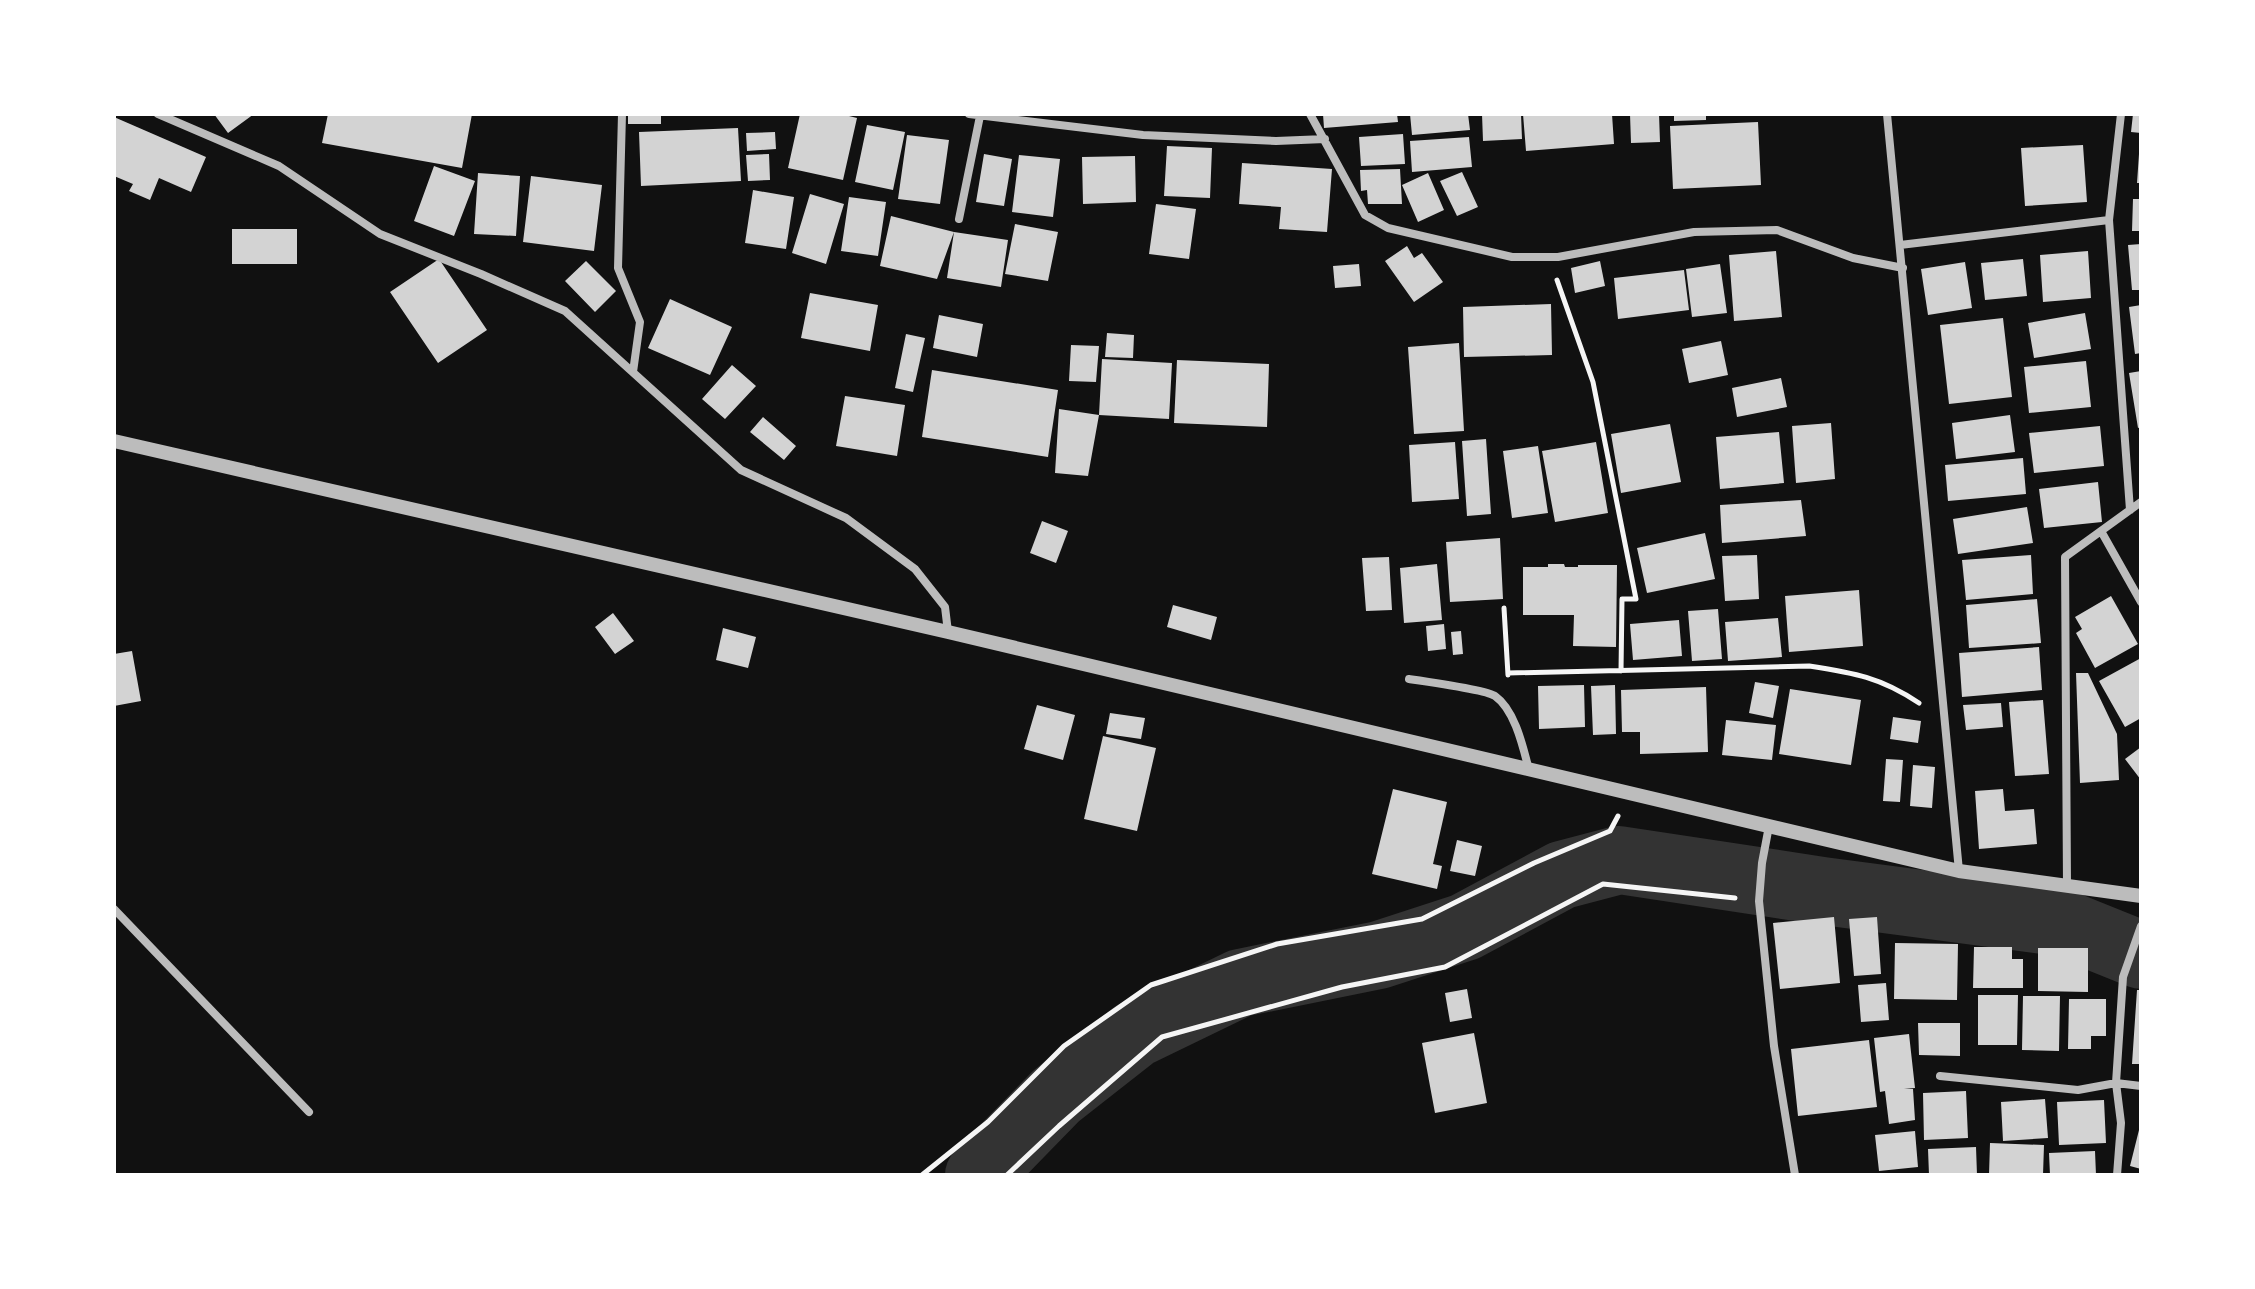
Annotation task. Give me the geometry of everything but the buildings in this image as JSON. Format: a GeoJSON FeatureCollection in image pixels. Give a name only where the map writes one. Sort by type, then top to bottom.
{"type":"FeatureCollection","features":[{"type":"Feature","properties":{"kind":"street"},"geometry":{"type":"LineString","coordinates":[[158,114],[279,166],[380,234],[565,311],[741,470],[846,518],[915,569],[945,607],[948,632]]}},
{"type":"Feature","properties":{"kind":"street"},"geometry":{"type":"LineString","coordinates":[[622,114],[618,268],[640,322],[633,372]]}},
{"type":"Feature","properties":{"kind":"street"},"geometry":{"type":"LineString","coordinates":[[969,114],[1143,135],[1276,141],[1325,139]]}},
{"type":"Feature","properties":{"kind":"street"},"geometry":{"type":"LineString","coordinates":[[1310,114],[1365,215],[1388,228],[1512,257],[1558,257],[1694,232],[1777,230],[1853,258],[1903,268]]}},
{"type":"Feature","properties":{"kind":"street"},"geometry":{"type":"LineString","coordinates":[[1887,114],[1959,871]]}},
{"type":"Feature","properties":{"kind":"street"},"geometry":{"type":"LineString","coordinates":[[2121,114],[2109,220],[2130,510]]}},
{"type":"Feature","properties":{"kind":"street"},"geometry":{"type":"LineString","coordinates":[[959,219],[980,116]]}},
{"type":"Feature","properties":{"kind":"street"},"geometry":{"type":"LineString","coordinates":[[1900,245],[2109,220]]}},
{"type":"Feature","properties":{"kind":"street"},"geometry":{"type":"LineString","coordinates":[[114,441],[948,632],[1959,871],[2141,896]]}},
{"type":"Feature","properties":{"kind":"street"},"geometry":{"type":"LineString","coordinates":[[2067,885],[2065,557],[2141,502]]}},
{"type":"Feature","properties":{"kind":"street"},"geometry":{"type":"LineString","coordinates":[[2101,531],[2141,602]]}},
{"type":"Feature","properties":{"kind":"street"},"geometry":{"type":"LineString","coordinates":[[1409,679],[1494,695],[1518,728],[1529,770]]}},
{"type":"Feature","properties":{"kind":"street"},"geometry":{"type":"LineString","coordinates":[[1769,826],[1759,901],[1774,1046],[1795,1175]]}},
{"type":"Feature","properties":{"kind":"street"},"geometry":{"type":"LineString","coordinates":[[114,909],[309,1112]]}},
{"type":"Feature","properties":{"kind":"street"},"geometry":{"type":"LineString","coordinates":[[2117,1175],[2121,1123],[2116,1083],[2123,977],[2140,930]]}},
{"type":"Feature","properties":{"kind":"street"},"geometry":{"type":"LineString","coordinates":[[1940,1076],[2078,1090],[2116,1083],[2141,1086]]}},
{"type":"Feature","properties":{"kind":"path"},"geometry":{"type":"LineString","coordinates":[[1548,257],[1569,308],[1593,382],[1636,599],[1622,599],[1621,671]]}},
{"type":"Feature","properties":{"kind":"path"},"geometry":{"type":"LineString","coordinates":[[1504,608],[1508,712]]}},
{"type":"Feature","properties":{"kind":"path"},"geometry":{"type":"LineString","coordinates":[[1508,673],[1809,666],[1858,674],[1895,687],[1945,721]]}},
{"type":"Feature","properties":{"kind":"path"},"geometry":{"type":"LineString","coordinates":[[922,1175],[988,1122],[1064,1046],[1151,985],[1277,944],[1422,919],[1534,863],[1610,831],[1630,794]]}},
{"type":"Feature","properties":{"kind":"path"},"geometry":{"type":"LineString","coordinates":[[1007,1175],[1162,1037],[1342,987],[1445,967],[1603,884],[1759,901]]}},
{"type":"Feature","properties":{"kind":"waterway"},"geometry":{"type":"LineString","coordinates":[[979,1175],[1056,1096],[1135,1034],[1240,983],[1379,955],[1465,927],[1562,875],[1619,860],[2059,922],[2141,955]]}}]}
